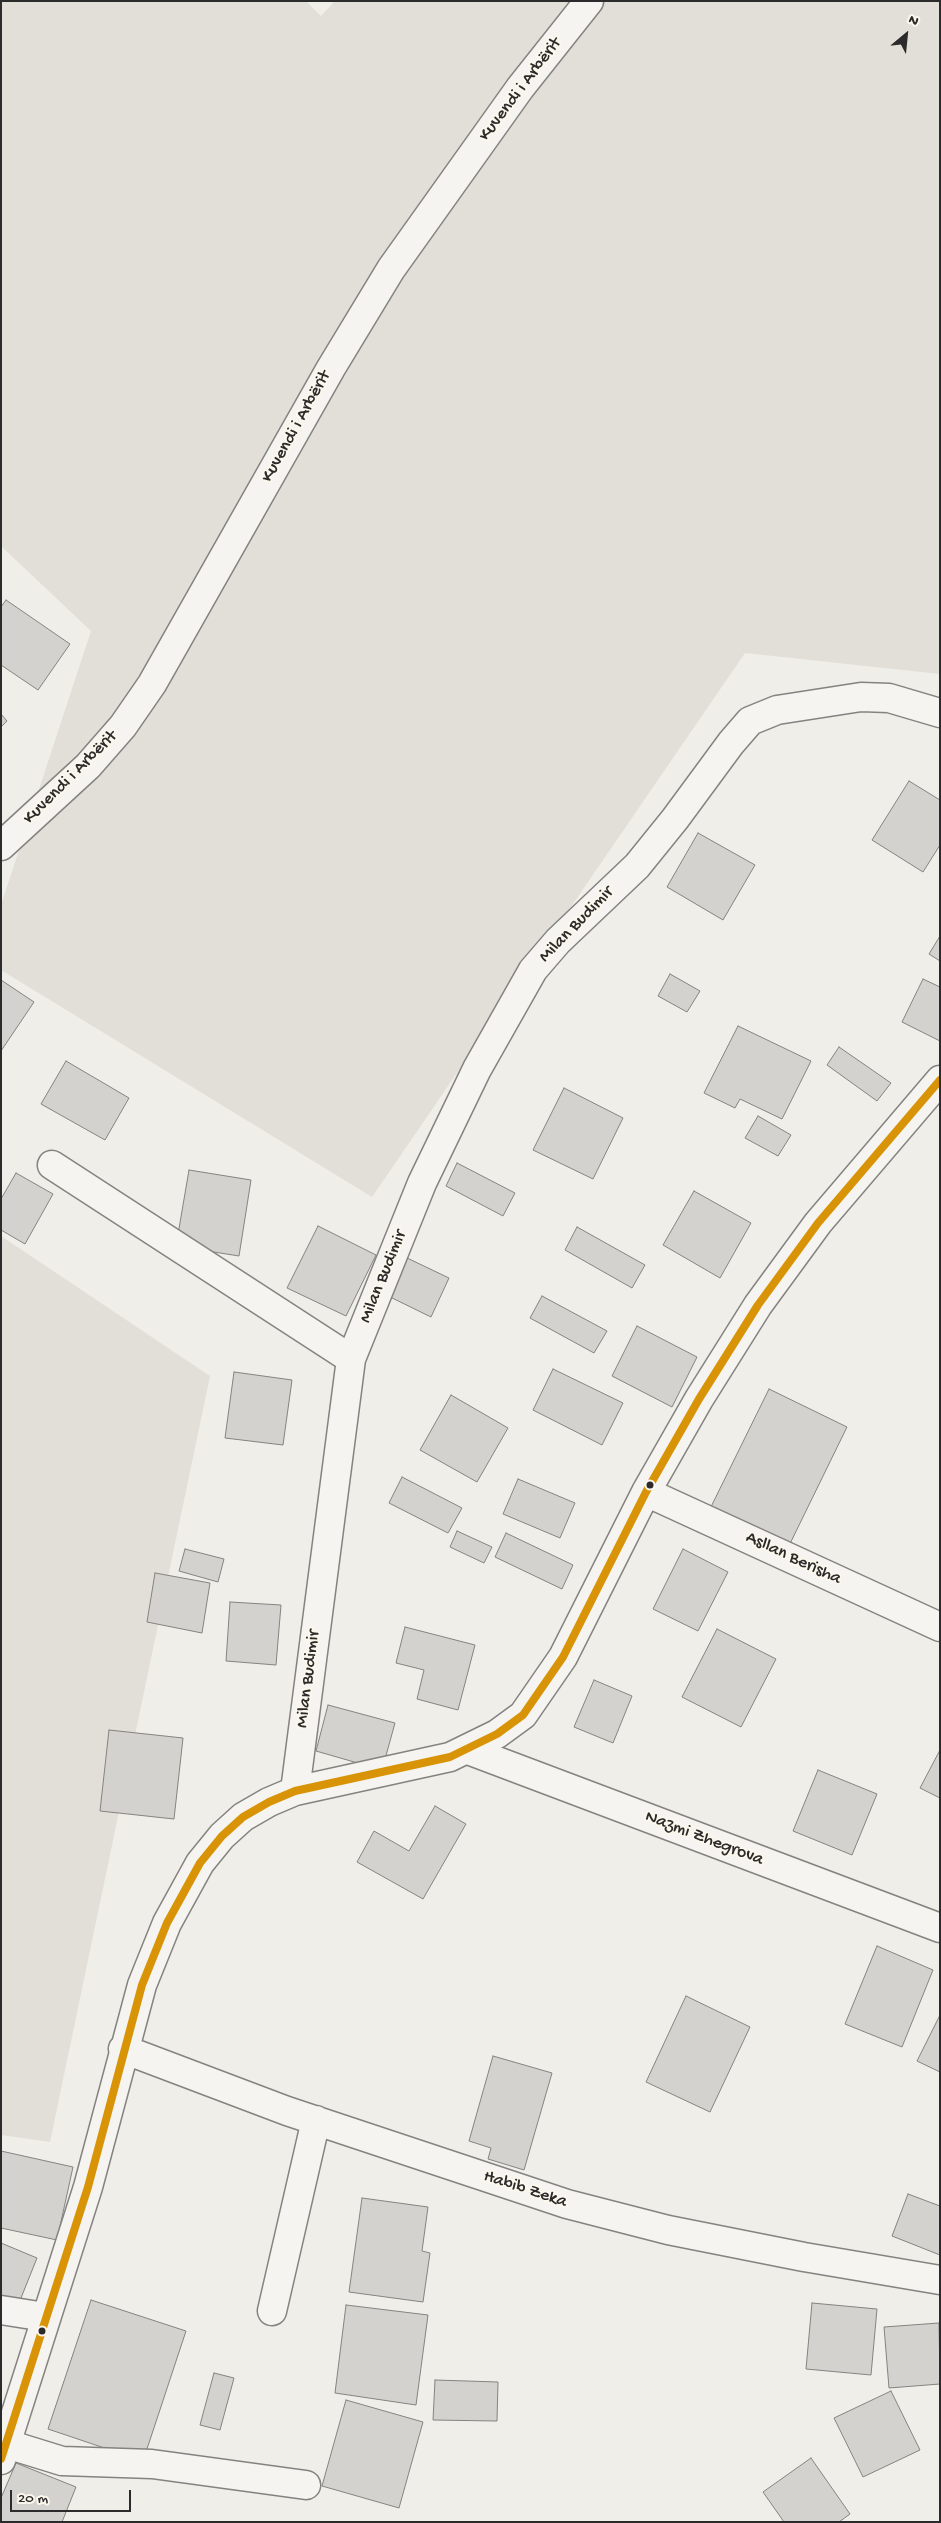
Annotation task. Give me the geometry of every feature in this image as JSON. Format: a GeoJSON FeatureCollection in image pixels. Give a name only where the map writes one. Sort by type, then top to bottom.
{"type":"FeatureCollection","features":[{"type":"Feature","properties":{"kind":"street","name":"Kuvendi i Arbërit"},"geometry":{"type":"LineString","coordinates":[[1,846],[88,766],[122,726],[152,684],[331,368],[391,269],[520,88],[590,1]]}},
{"type":"Feature","properties":{"kind":"street","name":"Milan Budimir"},"geometry":{"type":"LineString","coordinates":[[295,1791],[351,1359],[422,1183],[477,1069],[533,970],[558,940],[637,866],[676,819],[731,742],[750,721],[777,710],[860,697],[889,698],[940,713]]}},
{"type":"Feature","properties":{"kind":"street"},"geometry":{"type":"LineString","coordinates":[[306,2485],[152,2464],[62,2461],[4,2452],[45,2317],[88,2186],[123,2049],[142,1985],[167,1923],[200,1863],[222,1836],[244,1817],[269,1802],[295,1791],[450,1757],[468,1750],[497,1734],[523,1715],[563,1657],[646,1492],[699,1400],[758,1305],[818,1223],[940,1080]]}},
{"type":"Feature","properties":{"kind":"street"},"geometry":{"type":"LineString","coordinates":[[52,1165],[351,1359]]}},
{"type":"Feature","properties":{"kind":"street","name":"Asllan Berisha"},"geometry":{"type":"LineString","coordinates":[[646,1492],[940,1627]]}},
{"type":"Feature","properties":{"kind":"street","name":"Nazmi Zhegrova"},"geometry":{"type":"LineString","coordinates":[[468,1750],[940,1928]]}},
{"type":"Feature","properties":{"kind":"street","name":"Habib Zeka"},"geometry":{"type":"LineString","coordinates":[[123,2049],[316,2120],[567,2204],[650,2225],[804,2257],[940,2280]]}},
{"type":"Feature","properties":{"kind":"street"},"geometry":{"type":"LineString","coordinates":[[272,2311],[316,2120]]}},
{"type":"Feature","properties":{"kind":"street"},"geometry":{"type":"LineString","coordinates":[[1,2310],[45,2317]]}},
{"type":"Feature","properties":{"kind":"shaded area"},"geometry":{"type":"Polygon","coordinates":[[[1,1],[306,1],[321,16],[335,1],[940,1],[940,674],[745,653],[372,1197],[1,970],[1,905],[91,631],[1,546],[1,1]]]}},
{"type":"Feature","properties":{"kind":"shaded area"},"geometry":{"type":"Polygon","coordinates":[[[1,1236],[210,1376],[50,2142],[1,2135],[1,1236]]]}},
{"type":"Feature","properties":{"kind":"building"},"geometry":{"type":"Polygon","coordinates":[[[6,600],[70,644],[38,690],[1,665],[1,607],[6,600]]]}},
{"type":"Feature","properties":{"kind":"building"},"geometry":{"type":"Polygon","coordinates":[[[1,714],[7,721],[1,727],[1,714]]]}},
{"type":"Feature","properties":{"kind":"building"},"geometry":{"type":"Polygon","coordinates":[[[909,781],[940,800],[940,845],[923,872],[872,840],[909,781]]]}},
{"type":"Feature","properties":{"kind":"building"},"geometry":{"type":"Polygon","coordinates":[[[698,833],[755,865],[723,920],[667,887],[698,833]]]}},
{"type":"Feature","properties":{"kind":"building"},"geometry":{"type":"Polygon","coordinates":[[[940,936],[940,961],[929,954],[940,936]]]}},
{"type":"Feature","properties":{"kind":"building"},"geometry":{"type":"Polygon","coordinates":[[[670,974],[700,991],[687,1012],[658,996],[670,974]]]}},
{"type":"Feature","properties":{"kind":"building"},"geometry":{"type":"Polygon","coordinates":[[[923,979],[940,987],[940,1041],[902,1022],[923,979]]]}},
{"type":"Feature","properties":{"kind":"building"},"geometry":{"type":"Polygon","coordinates":[[[1,980],[34,1002],[1,1051],[1,980]]]}},
{"type":"Feature","properties":{"kind":"building"},"geometry":{"type":"Polygon","coordinates":[[[738,1026],[811,1061],[782,1119],[740,1099],[735,1108],[704,1093],[738,1026]]]}},
{"type":"Feature","properties":{"kind":"building"},"geometry":{"type":"Polygon","coordinates":[[[839,1047],[891,1083],[877,1101],[827,1065],[839,1047]]]}},
{"type":"Feature","properties":{"kind":"building"},"geometry":{"type":"Polygon","coordinates":[[[66,1061],[129,1098],[105,1140],[41,1104],[66,1061]]]}},
{"type":"Feature","properties":{"kind":"building"},"geometry":{"type":"Polygon","coordinates":[[[564,1088],[623,1118],[593,1179],[533,1150],[564,1088]]]}},
{"type":"Feature","properties":{"kind":"building"},"geometry":{"type":"Polygon","coordinates":[[[758,1116],[791,1135],[778,1156],[745,1138],[758,1116]]]}},
{"type":"Feature","properties":{"kind":"building"},"geometry":{"type":"Polygon","coordinates":[[[457,1163],[515,1193],[503,1216],[446,1186],[457,1163]]]}},
{"type":"Feature","properties":{"kind":"building"},"geometry":{"type":"Polygon","coordinates":[[[189,1170],[251,1180],[239,1256],[176,1246],[189,1170]]]}},
{"type":"Feature","properties":{"kind":"building"},"geometry":{"type":"Polygon","coordinates":[[[16,1173],[53,1194],[25,1244],[1,1230],[1,1199],[16,1173]]]}},
{"type":"Feature","properties":{"kind":"building"},"geometry":{"type":"Polygon","coordinates":[[[694,1191],[751,1223],[720,1278],[663,1245],[694,1191]]]}},
{"type":"Feature","properties":{"kind":"building"},"geometry":{"type":"Polygon","coordinates":[[[318,1226],[376,1255],[346,1316],[287,1288],[318,1226]]]}},
{"type":"Feature","properties":{"kind":"building"},"geometry":{"type":"Polygon","coordinates":[[[577,1227],[645,1265],[632,1288],[565,1250],[577,1227]]]}},
{"type":"Feature","properties":{"kind":"building"},"geometry":{"type":"Polygon","coordinates":[[[405,1257],[449,1278],[431,1317],[386,1295],[405,1257]]]}},
{"type":"Feature","properties":{"kind":"building"},"geometry":{"type":"Polygon","coordinates":[[[542,1296],[607,1331],[594,1353],[530,1318],[542,1296]]]}},
{"type":"Feature","properties":{"kind":"building"},"geometry":{"type":"Polygon","coordinates":[[[637,1326],[697,1357],[672,1407],[612,1376],[637,1326]]]}},
{"type":"Feature","properties":{"kind":"building"},"geometry":{"type":"Polygon","coordinates":[[[553,1369],[623,1403],[602,1445],[533,1410],[553,1369]]]}},
{"type":"Feature","properties":{"kind":"building"},"geometry":{"type":"Polygon","coordinates":[[[234,1372],[292,1380],[283,1445],[225,1438],[234,1372]]]}},
{"type":"Feature","properties":{"kind":"building"},"geometry":{"type":"Polygon","coordinates":[[[769,1389],[847,1427],[783,1558],[705,1519],[769,1389]]]}},
{"type":"Feature","properties":{"kind":"building"},"geometry":{"type":"Polygon","coordinates":[[[451,1395],[508,1428],[477,1482],[420,1450],[451,1395]]]}},
{"type":"Feature","properties":{"kind":"building"},"geometry":{"type":"Polygon","coordinates":[[[402,1477],[462,1508],[448,1533],[389,1503],[402,1477]]]}},
{"type":"Feature","properties":{"kind":"building"},"geometry":{"type":"Polygon","coordinates":[[[518,1479],[575,1503],[560,1538],[503,1514],[518,1479]]]}},
{"type":"Feature","properties":{"kind":"building"},"geometry":{"type":"Polygon","coordinates":[[[457,1531],[492,1547],[484,1563],[450,1547],[457,1531]]]}},
{"type":"Feature","properties":{"kind":"building"},"geometry":{"type":"Polygon","coordinates":[[[506,1533],[573,1565],[562,1589],[495,1557],[506,1533]]]}},
{"type":"Feature","properties":{"kind":"building"},"geometry":{"type":"Polygon","coordinates":[[[185,1549],[224,1559],[218,1582],[179,1571],[185,1549]]]}},
{"type":"Feature","properties":{"kind":"building"},"geometry":{"type":"Polygon","coordinates":[[[683,1549],[728,1572],[698,1631],[653,1609],[683,1549]]]}},
{"type":"Feature","properties":{"kind":"building"},"geometry":{"type":"Polygon","coordinates":[[[155,1573],[210,1583],[202,1633],[147,1622],[155,1573]]]}},
{"type":"Feature","properties":{"kind":"building"},"geometry":{"type":"Polygon","coordinates":[[[230,1602],[281,1605],[276,1665],[226,1661],[230,1602]]]}},
{"type":"Feature","properties":{"kind":"building"},"geometry":{"type":"Polygon","coordinates":[[[405,1627],[475,1645],[458,1710],[417,1699],[424,1670],[396,1663],[405,1627]]]}},
{"type":"Feature","properties":{"kind":"building"},"geometry":{"type":"Polygon","coordinates":[[[717,1629],[776,1659],[741,1727],[682,1697],[717,1629]]]}},
{"type":"Feature","properties":{"kind":"building"},"geometry":{"type":"Polygon","coordinates":[[[594,1680],[632,1696],[613,1743],[574,1727],[594,1680]]]}},
{"type":"Feature","properties":{"kind":"building"},"geometry":{"type":"Polygon","coordinates":[[[328,1705],[395,1723],[382,1770],[316,1751],[328,1705]]]}},
{"type":"Feature","properties":{"kind":"building"},"geometry":{"type":"Polygon","coordinates":[[[109,1730],[183,1738],[174,1819],[100,1811],[109,1730]]]}},
{"type":"Feature","properties":{"kind":"building"},"geometry":{"type":"Polygon","coordinates":[[[940,1750],[940,1798],[920,1788],[940,1750]]]}},
{"type":"Feature","properties":{"kind":"building"},"geometry":{"type":"Polygon","coordinates":[[[818,1770],[877,1794],[852,1855],[793,1831],[818,1770]]]}},
{"type":"Feature","properties":{"kind":"building"},"geometry":{"type":"Polygon","coordinates":[[[435,1806],[466,1824],[423,1899],[357,1862],[374,1831],[409,1851],[435,1806]]]}},
{"type":"Feature","properties":{"kind":"building"},"geometry":{"type":"Polygon","coordinates":[[[877,1946],[933,1970],[902,2047],[845,2024],[877,1946]]]}},
{"type":"Feature","properties":{"kind":"building"},"geometry":{"type":"Polygon","coordinates":[[[686,1996],[750,2027],[710,2112],[646,2082],[686,1996]]]}},
{"type":"Feature","properties":{"kind":"building"},"geometry":{"type":"Polygon","coordinates":[[[940,2015],[940,2072],[917,2061],[940,2015]]]}},
{"type":"Feature","properties":{"kind":"building"},"geometry":{"type":"Polygon","coordinates":[[[493,2056],[552,2073],[524,2170],[488,2159],[491,2148],[469,2141],[493,2056]]]}},
{"type":"Feature","properties":{"kind":"building"},"geometry":{"type":"Polygon","coordinates":[[[1,2151],[73,2167],[57,2240],[1,2228],[1,2151]]]}},
{"type":"Feature","properties":{"kind":"building"},"geometry":{"type":"Polygon","coordinates":[[[908,2194],[940,2206],[940,2255],[892,2236],[908,2194]]]}},
{"type":"Feature","properties":{"kind":"building"},"geometry":{"type":"Polygon","coordinates":[[[362,2198],[428,2207],[422,2251],[430,2253],[423,2302],[349,2292],[362,2198]]]}},
{"type":"Feature","properties":{"kind":"building"},"geometry":{"type":"Polygon","coordinates":[[[1,2243],[37,2258],[17,2308],[1,2302],[1,2243]]]}},
{"type":"Feature","properties":{"kind":"building"},"geometry":{"type":"Polygon","coordinates":[[[91,2300],[186,2331],[143,2461],[48,2429],[91,2300]]]}},
{"type":"Feature","properties":{"kind":"building"},"geometry":{"type":"Polygon","coordinates":[[[812,2303],[877,2309],[871,2375],[806,2369],[812,2303]]]}},
{"type":"Feature","properties":{"kind":"building"},"geometry":{"type":"Polygon","coordinates":[[[346,2305],[428,2315],[416,2405],[335,2393],[346,2305]]]}},
{"type":"Feature","properties":{"kind":"building"},"geometry":{"type":"Polygon","coordinates":[[[939,2323],[940,2384],[889,2388],[884,2327],[939,2323]]]}},
{"type":"Feature","properties":{"kind":"building"},"geometry":{"type":"Polygon","coordinates":[[[214,2373],[234,2378],[220,2430],[200,2425],[214,2373]]]}},
{"type":"Feature","properties":{"kind":"building"},"geometry":{"type":"Polygon","coordinates":[[[435,2380],[498,2382],[497,2421],[433,2420],[435,2380]]]}},
{"type":"Feature","properties":{"kind":"building"},"geometry":{"type":"Polygon","coordinates":[[[891,2391],[920,2450],[863,2477],[834,2418],[891,2391]]]}},
{"type":"Feature","properties":{"kind":"building"},"geometry":{"type":"Polygon","coordinates":[[[346,2400],[423,2422],[399,2508],[322,2486],[346,2400]]]}},
{"type":"Feature","properties":{"kind":"building"},"geometry":{"type":"Polygon","coordinates":[[[811,2458],[850,2514],[839,2522],[784,2522],[763,2492],[811,2458]]]}},
{"type":"Feature","properties":{"kind":"building"},"geometry":{"type":"Polygon","coordinates":[[[16,2463],[76,2487],[62,2522],[1,2522],[1,2498],[16,2463]]]}},
{"type":"Feature","properties":{"kind":"transit line"},"geometry":{"type":"LineString","coordinates":[[1,2459],[88,2187],[142,1985],[167,1923],[200,1863],[222,1836],[243,1817],[269,1802],[295,1791],[450,1757],[497,1734],[523,1715],[563,1657],[646,1492],[699,1399],[758,1305],[818,1223],[940,1080]]}}]}
